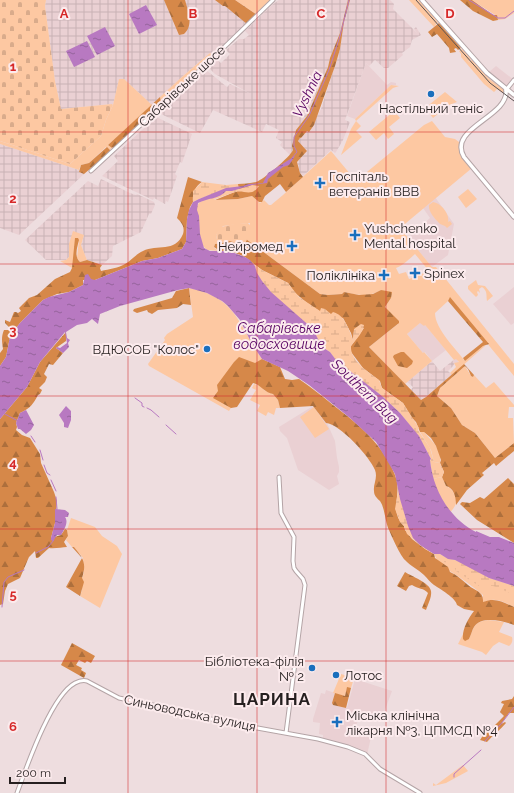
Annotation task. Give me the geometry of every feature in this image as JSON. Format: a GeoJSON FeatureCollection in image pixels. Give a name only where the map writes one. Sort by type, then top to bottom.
{"type":"FeatureCollection","features":[{"type":"Feature","properties":{"kind":"main road"},"geometry":{"type":"LineString","coordinates":[[422,0],[487,73],[514,95]]}},
{"type":"Feature","properties":{"kind":"main road"},"geometry":{"type":"LineString","coordinates":[[506,90],[506,97],[502,104],[467,134],[462,141],[461,148],[464,157],[514,217]]}},
{"type":"Feature","properties":{"kind":"street","name":"Сабарівське шосе"},"geometry":{"type":"LineString","coordinates":[[91,171],[214,58],[273,0]]}},
{"type":"Feature","properties":{"kind":"street"},"geometry":{"type":"LineString","coordinates":[[506,90],[514,80]]}},
{"type":"Feature","properties":{"kind":"street"},"geometry":{"type":"LineString","coordinates":[[280,477],[281,513],[294,538],[293,564],[296,571],[303,579],[305,585],[286,733]]}},
{"type":"Feature","properties":{"kind":"street","name":"Синьоводська вулиця"},"geometry":{"type":"LineString","coordinates":[[17,793],[51,711],[69,688],[80,681],[88,681],[119,698],[219,721],[327,741],[359,751],[365,754],[380,769],[420,793]]}},
{"type":"Feature","properties":{"kind":"shaded area"},"geometry":{"type":"Polygon","coordinates":[[[46,0],[235,0],[257,15],[214,57],[210,53],[152,105],[124,79],[119,79],[113,105],[61,109],[55,81],[45,6],[46,0]]]}},
{"type":"Feature","properties":{"kind":"shaded area"},"geometry":{"type":"Polygon","coordinates":[[[279,0],[348,0],[340,33],[328,67],[307,116],[296,130],[293,150],[290,155],[280,145],[282,142],[276,138],[279,130],[266,124],[262,132],[213,110],[200,133],[159,113],[205,69],[227,87],[230,84],[249,93],[215,74],[208,67],[216,59],[221,63],[230,54],[226,50],[239,39],[244,39],[249,35],[245,31],[279,0]]]}},
{"type":"Feature","properties":{"kind":"shaded area"},"geometry":{"type":"Polygon","coordinates":[[[350,0],[390,0],[394,4],[393,9],[417,33],[414,29],[416,27],[421,35],[412,40],[410,47],[388,68],[384,68],[375,60],[369,66],[366,63],[345,120],[350,122],[343,140],[335,153],[331,150],[303,176],[300,173],[297,162],[307,151],[297,141],[307,131],[308,132],[321,109],[340,49],[344,22],[350,0]]]}},
{"type":"Feature","properties":{"kind":"shaded area"},"geometry":{"type":"Polygon","coordinates":[[[366,63],[387,85],[391,82],[396,83],[396,85],[391,85],[355,119],[347,116],[366,63]]]}},
{"type":"Feature","properties":{"kind":"shaded area"},"geometry":{"type":"Polygon","coordinates":[[[496,66],[514,80],[508,87],[489,72],[496,66]]]}},
{"type":"Feature","properties":{"kind":"shaded area"},"geometry":{"type":"Polygon","coordinates":[[[156,117],[192,134],[182,163],[180,162],[175,174],[177,176],[168,202],[166,201],[165,204],[154,198],[153,200],[102,176],[118,161],[114,156],[156,117]]]}},
{"type":"Feature","properties":{"kind":"shaded area"},"geometry":{"type":"Polygon","coordinates":[[[0,144],[79,170],[79,172],[84,174],[19,235],[0,228],[0,144]]]}},
{"type":"Feature","properties":{"kind":"shaded area"},"geometry":{"type":"Polygon","coordinates":[[[101,179],[130,193],[137,194],[154,202],[155,205],[141,232],[113,246],[112,256],[102,265],[87,260],[81,245],[84,235],[69,244],[69,257],[66,260],[46,260],[25,240],[88,181],[98,186],[101,179]]]}},
{"type":"Feature","properties":{"kind":"shaded area"},"geometry":{"type":"Polygon","coordinates":[[[435,197],[454,224],[448,255],[432,267],[408,238],[430,218],[423,208],[435,197]]]}},
{"type":"Feature","properties":{"kind":"shaded area"},"geometry":{"type":"Polygon","coordinates":[[[514,287],[514,323],[511,325],[493,304],[514,287]]]}},
{"type":"Feature","properties":{"kind":"shaded area"},"geometry":{"type":"Polygon","coordinates":[[[421,322],[446,350],[432,361],[407,334],[421,322]]]}},
{"type":"Feature","properties":{"kind":"shaded area"},"geometry":{"type":"Polygon","coordinates":[[[456,358],[459,363],[454,363],[448,371],[452,375],[426,397],[421,400],[411,390],[413,387],[407,382],[432,361],[440,371],[456,358]]]}},
{"type":"Feature","properties":{"kind":"shaded area"},"geometry":{"type":"Polygon","coordinates":[[[313,406],[327,423],[335,441],[339,467],[337,476],[339,484],[329,490],[298,470],[287,438],[280,431],[279,427],[313,406]]]}},
{"type":"Feature","properties":{"kind":"shaded area","name":"Міська клінічна лікарня №3, ЦПМСД №4"},"geometry":{"type":"Polygon","coordinates":[[[355,679],[392,691],[383,715],[380,717],[361,712],[353,734],[371,737],[367,755],[323,738],[323,735],[319,734],[320,723],[313,722],[321,693],[325,694],[326,690],[335,693],[332,703],[333,705],[347,708],[355,679]]]}},
{"type":"Feature","properties":{"kind":"green space"},"geometry":{"type":"Polygon","coordinates":[[[0,0],[46,0],[45,6],[55,81],[61,109],[113,105],[101,136],[70,164],[0,141],[0,0]]]}},
{"type":"Feature","properties":{"kind":"green space"},"geometry":{"type":"Polygon","coordinates":[[[164,0],[185,0],[190,22],[184,34],[179,35],[164,0]]]}},
{"type":"Feature","properties":{"kind":"green space"},"geometry":{"type":"Polygon","coordinates":[[[215,0],[235,0],[257,15],[247,24],[215,0]]]}},
{"type":"Feature","properties":{"kind":"green space"},"geometry":{"type":"Polygon","coordinates":[[[235,0],[273,0],[257,15],[235,0]]]}},
{"type":"Feature","properties":{"kind":"green space"},"geometry":{"type":"Polygon","coordinates":[[[348,0],[350,0],[335,66],[314,125],[309,132],[307,131],[298,141],[307,151],[297,162],[300,173],[303,177],[286,192],[280,184],[265,196],[262,202],[259,202],[252,196],[238,199],[215,200],[237,191],[238,184],[256,182],[264,177],[287,158],[293,150],[292,146],[296,130],[307,116],[328,67],[340,33],[348,0]]]}},
{"type":"Feature","properties":{"kind":"green space"},"geometry":{"type":"Polygon","coordinates":[[[409,0],[419,0],[438,22],[434,27],[409,0]]]}},
{"type":"Feature","properties":{"kind":"green space"},"geometry":{"type":"Polygon","coordinates":[[[460,0],[472,0],[493,15],[497,15],[498,20],[493,21],[473,11],[460,0]]]}},
{"type":"Feature","properties":{"kind":"green space"},"geometry":{"type":"Polygon","coordinates":[[[472,0],[514,0],[514,13],[505,19],[498,20],[498,17],[472,0]]]}},
{"type":"Feature","properties":{"kind":"green space"},"geometry":{"type":"Polygon","coordinates":[[[439,23],[461,48],[458,50],[456,48],[454,49],[456,52],[450,53],[449,48],[437,34],[432,37],[428,32],[439,23]]]}},
{"type":"Feature","properties":{"kind":"green space"},"geometry":{"type":"Polygon","coordinates":[[[462,49],[471,59],[468,62],[472,60],[488,78],[503,89],[503,93],[497,89],[494,92],[484,84],[461,57],[459,51],[462,49]]]}},
{"type":"Feature","properties":{"kind":"green space"},"geometry":{"type":"Polygon","coordinates":[[[210,53],[214,57],[161,103],[160,97],[210,53]]]}},
{"type":"Feature","properties":{"kind":"green space"},"geometry":{"type":"Polygon","coordinates":[[[119,79],[124,79],[152,105],[108,145],[112,148],[110,150],[106,147],[89,163],[81,165],[79,170],[0,144],[0,141],[70,164],[101,136],[113,105],[119,79]]]}},
{"type":"Feature","properties":{"kind":"green space"},"geometry":{"type":"Polygon","coordinates":[[[391,85],[399,86],[393,88],[356,121],[355,119],[391,85]]]}},
{"type":"Feature","properties":{"kind":"green space"},"geometry":{"type":"Polygon","coordinates":[[[445,92],[457,102],[449,105],[433,118],[425,108],[445,92]]]}},
{"type":"Feature","properties":{"kind":"green space"},"geometry":{"type":"Polygon","coordinates":[[[160,97],[161,103],[117,145],[112,148],[108,145],[160,97]]]}},
{"type":"Feature","properties":{"kind":"green space"},"geometry":{"type":"Polygon","coordinates":[[[394,111],[400,118],[389,127],[394,134],[388,139],[384,133],[376,140],[369,132],[394,111]]]}},
{"type":"Feature","properties":{"kind":"green space"},"geometry":{"type":"Polygon","coordinates":[[[356,121],[361,126],[356,131],[362,137],[341,155],[351,129],[356,121]]]}},
{"type":"Feature","properties":{"kind":"green space"},"geometry":{"type":"Polygon","coordinates":[[[432,121],[445,137],[455,139],[459,142],[461,154],[472,168],[400,228],[432,267],[436,267],[514,364],[514,376],[450,298],[435,313],[438,326],[442,332],[465,361],[485,346],[452,375],[450,373],[456,367],[454,363],[459,362],[456,359],[454,360],[425,325],[424,326],[420,323],[407,334],[432,361],[405,384],[369,347],[398,324],[385,307],[391,298],[381,290],[367,295],[344,292],[342,294],[320,294],[246,239],[250,223],[223,226],[216,235],[218,244],[215,244],[214,246],[214,248],[220,251],[207,250],[201,241],[196,213],[198,204],[202,201],[212,198],[215,200],[238,199],[252,196],[260,203],[264,200],[271,205],[331,151],[356,181],[424,125],[432,121]],[[415,254],[404,264],[396,268],[399,274],[406,272],[409,279],[429,271],[415,254]]]}},
{"type":"Feature","properties":{"kind":"green space"},"geometry":{"type":"Polygon","coordinates":[[[107,147],[110,152],[84,174],[79,172],[81,165],[89,163],[107,147]]]}},
{"type":"Feature","properties":{"kind":"green space"},"geometry":{"type":"Polygon","coordinates":[[[188,177],[202,182],[196,188],[193,196],[193,202],[187,219],[186,242],[182,249],[158,258],[142,261],[95,280],[83,280],[83,285],[69,292],[57,294],[43,300],[13,332],[10,337],[6,357],[0,366],[0,353],[3,349],[3,333],[4,330],[8,330],[10,328],[5,323],[5,320],[10,322],[14,312],[18,313],[21,311],[19,308],[29,298],[37,295],[55,279],[70,272],[72,268],[75,238],[78,238],[79,240],[76,252],[78,260],[80,262],[87,260],[102,265],[100,268],[101,271],[123,265],[148,249],[171,246],[180,240],[184,229],[182,223],[177,218],[188,177]]]}},
{"type":"Feature","properties":{"kind":"green space"},"geometry":{"type":"Polygon","coordinates":[[[202,182],[226,185],[238,184],[239,189],[252,185],[259,186],[251,192],[236,192],[214,199],[215,196],[213,194],[193,202],[193,191],[202,182]]]}},
{"type":"Feature","properties":{"kind":"green space"},"geometry":{"type":"Polygon","coordinates":[[[468,189],[477,199],[466,208],[458,197],[468,189]]]}},
{"type":"Feature","properties":{"kind":"green space"},"geometry":{"type":"Polygon","coordinates":[[[433,202],[439,204],[446,212],[448,222],[450,221],[452,224],[447,228],[439,223],[430,212],[429,205],[433,202]]]}},
{"type":"Feature","properties":{"kind":"green space"},"geometry":{"type":"Polygon","coordinates":[[[248,223],[252,228],[245,244],[239,245],[228,241],[218,244],[216,235],[221,227],[248,223]]]}},
{"type":"Feature","properties":{"kind":"green space"},"geometry":{"type":"Polygon","coordinates":[[[73,231],[84,235],[81,245],[87,260],[80,262],[77,258],[79,240],[72,268],[60,261],[66,260],[69,257],[69,244],[73,231]]]}},
{"type":"Feature","properties":{"kind":"green space"},"geometry":{"type":"Polygon","coordinates":[[[246,239],[320,294],[342,294],[344,292],[359,295],[373,294],[381,290],[392,292],[391,298],[385,307],[399,321],[399,323],[369,347],[421,400],[464,364],[474,375],[473,377],[465,366],[440,388],[437,396],[451,408],[462,425],[475,433],[495,458],[514,443],[514,451],[496,466],[494,463],[482,473],[484,475],[467,490],[456,505],[454,493],[449,487],[446,486],[442,477],[444,472],[440,463],[441,460],[436,446],[431,438],[424,432],[420,432],[416,422],[411,417],[403,403],[382,388],[380,381],[363,368],[351,352],[351,346],[364,328],[354,331],[353,340],[343,318],[321,312],[294,292],[288,283],[262,270],[245,257],[231,251],[220,251],[214,247],[215,244],[229,241],[237,244],[245,243],[246,239]]]}},
{"type":"Feature","properties":{"kind":"green space"},"geometry":{"type":"Polygon","coordinates":[[[254,264],[262,270],[288,283],[299,297],[320,311],[321,308],[325,309],[331,314],[333,312],[341,316],[346,323],[353,340],[354,329],[361,324],[364,325],[361,333],[351,346],[354,357],[365,370],[379,380],[382,388],[403,403],[430,448],[434,462],[440,463],[444,472],[442,477],[433,479],[431,459],[419,437],[400,413],[382,396],[341,365],[330,352],[322,347],[261,288],[254,264]]]}},
{"type":"Feature","properties":{"kind":"green space"},"geometry":{"type":"Polygon","coordinates":[[[476,280],[478,285],[485,286],[493,296],[487,301],[486,292],[482,287],[479,289],[480,293],[478,291],[477,292],[478,295],[476,297],[468,289],[468,286],[476,280]]]}},
{"type":"Feature","properties":{"kind":"green space","name":"ВДЮСОБ \"Колос\""},"geometry":{"type":"Polygon","coordinates":[[[189,288],[205,292],[227,305],[241,324],[262,359],[229,411],[149,366],[148,364],[165,340],[164,338],[167,334],[193,317],[189,288]]]}},
{"type":"Feature","properties":{"kind":"green space"},"geometry":{"type":"Polygon","coordinates":[[[189,288],[191,305],[183,304],[177,308],[158,310],[152,314],[147,310],[137,313],[133,311],[134,309],[172,298],[176,291],[189,288]]]}},
{"type":"Feature","properties":{"kind":"green space"},"geometry":{"type":"Polygon","coordinates":[[[450,297],[489,344],[483,346],[465,361],[463,358],[483,342],[448,301],[450,297]]]}},
{"type":"Feature","properties":{"kind":"green space"},"geometry":{"type":"Polygon","coordinates":[[[66,332],[66,341],[56,348],[63,353],[53,365],[49,364],[44,374],[47,377],[45,382],[39,388],[42,390],[40,394],[29,407],[20,413],[16,423],[16,430],[22,435],[30,438],[40,454],[41,463],[57,501],[55,523],[51,538],[61,535],[65,529],[67,530],[68,536],[64,542],[67,547],[49,548],[38,558],[36,558],[35,551],[29,557],[20,578],[8,584],[5,591],[3,604],[0,605],[0,419],[27,387],[40,362],[66,332]]]}},
{"type":"Feature","properties":{"kind":"green space"},"geometry":{"type":"Polygon","coordinates":[[[401,352],[404,352],[413,361],[407,368],[398,366],[393,357],[401,352]]]}},
{"type":"Feature","properties":{"kind":"green space"},"geometry":{"type":"Polygon","coordinates":[[[239,357],[255,363],[262,359],[280,367],[285,379],[299,379],[360,427],[377,444],[390,464],[395,475],[398,489],[396,508],[397,514],[405,530],[412,539],[434,554],[435,558],[448,567],[450,572],[481,593],[483,602],[495,600],[514,607],[514,625],[493,620],[482,621],[477,623],[474,627],[469,639],[465,641],[463,639],[463,632],[466,624],[474,611],[464,609],[457,605],[451,597],[433,584],[403,558],[388,527],[382,504],[375,494],[374,488],[376,473],[372,464],[354,442],[339,429],[326,423],[313,406],[280,408],[278,400],[273,394],[253,383],[237,407],[231,408],[213,398],[218,391],[217,385],[239,357]]]}},
{"type":"Feature","properties":{"kind":"green space"},"geometry":{"type":"Polygon","coordinates":[[[465,366],[471,376],[473,377],[474,375],[486,388],[494,382],[514,405],[514,407],[509,407],[508,418],[513,418],[514,443],[495,458],[475,433],[462,425],[451,408],[437,396],[440,388],[465,366]]]}},
{"type":"Feature","properties":{"kind":"green space"},"geometry":{"type":"Polygon","coordinates":[[[254,384],[261,386],[264,390],[273,394],[278,400],[280,408],[276,408],[274,415],[268,412],[266,416],[257,411],[260,405],[250,400],[256,390],[252,388],[254,384]]]}},
{"type":"Feature","properties":{"kind":"green space"},"geometry":{"type":"Polygon","coordinates":[[[314,407],[329,429],[315,438],[300,417],[314,407]]]}},
{"type":"Feature","properties":{"kind":"green space"},"geometry":{"type":"Polygon","coordinates":[[[420,432],[424,432],[438,449],[440,463],[434,462],[431,450],[420,432]]]}},
{"type":"Feature","properties":{"kind":"green space"},"geometry":{"type":"Polygon","coordinates":[[[394,472],[398,473],[437,554],[425,549],[407,534],[404,526],[400,522],[395,509],[398,491],[394,472]]]}},
{"type":"Feature","properties":{"kind":"green space"},"geometry":{"type":"Polygon","coordinates":[[[442,477],[446,486],[452,490],[456,498],[456,504],[450,513],[437,491],[433,479],[442,477]]]}},
{"type":"Feature","properties":{"kind":"green space"},"geometry":{"type":"Polygon","coordinates":[[[508,478],[514,484],[514,543],[477,520],[460,504],[462,502],[470,503],[480,497],[484,499],[508,478]]]}},
{"type":"Feature","properties":{"kind":"green space"},"geometry":{"type":"Polygon","coordinates":[[[71,518],[95,527],[102,536],[117,546],[122,554],[100,608],[80,596],[84,572],[83,558],[66,540],[68,536],[67,530],[71,518]]]}},
{"type":"Feature","properties":{"kind":"green space"},"geometry":{"type":"Polygon","coordinates":[[[72,547],[74,547],[82,558],[72,547]]]}},
{"type":"Feature","properties":{"kind":"green space"},"geometry":{"type":"Polygon","coordinates":[[[434,554],[438,554],[489,578],[514,586],[514,607],[495,600],[483,603],[483,595],[443,566],[436,559],[434,554]]]}},
{"type":"Feature","properties":{"kind":"green space"},"geometry":{"type":"Polygon","coordinates":[[[437,554],[469,566],[489,578],[514,586],[514,592],[510,593],[493,586],[479,586],[456,571],[453,564],[444,562],[437,554]]]}},
{"type":"Feature","properties":{"kind":"green space"},"geometry":{"type":"Polygon","coordinates":[[[82,558],[84,568],[82,578],[84,582],[80,596],[66,587],[82,558]]]}},
{"type":"Feature","properties":{"kind":"green space"},"geometry":{"type":"Polygon","coordinates":[[[405,572],[430,588],[431,596],[426,610],[422,608],[428,593],[426,591],[412,585],[409,586],[406,591],[397,586],[405,572]]]}},
{"type":"Feature","properties":{"kind":"green space"},"geometry":{"type":"Polygon","coordinates":[[[488,620],[504,622],[499,632],[512,637],[512,642],[509,646],[499,642],[493,646],[486,655],[482,652],[458,644],[463,634],[463,637],[469,639],[473,629],[479,622],[488,620]]]}},
{"type":"Feature","properties":{"kind":"green space"},"geometry":{"type":"Polygon","coordinates":[[[72,643],[95,656],[91,663],[87,661],[85,663],[79,660],[76,665],[82,668],[81,670],[86,673],[84,678],[61,665],[72,643]]]}},
{"type":"Feature","properties":{"kind":"green space"},"geometry":{"type":"Polygon","coordinates":[[[341,674],[354,678],[351,688],[347,688],[345,696],[333,693],[341,674]]]}},
{"type":"Feature","properties":{"kind":"green space"},"geometry":{"type":"Polygon","coordinates":[[[347,687],[351,688],[346,708],[333,705],[332,703],[335,693],[345,696],[347,687]]]}},
{"type":"Feature","properties":{"kind":"green space"},"geometry":{"type":"Polygon","coordinates":[[[514,696],[514,713],[509,713],[501,724],[506,723],[487,742],[480,740],[489,726],[492,728],[504,716],[500,712],[504,704],[501,703],[502,701],[512,699],[514,696]]]}},
{"type":"Feature","properties":{"kind":"green space"},"geometry":{"type":"Polygon","coordinates":[[[463,765],[468,771],[446,783],[433,786],[433,783],[436,785],[463,765]]]}},
{"type":"Feature","properties":{"kind":"water"},"geometry":{"type":"Polygon","coordinates":[[[146,5],[157,25],[139,34],[129,14],[146,5]]]}},
{"type":"Feature","properties":{"kind":"water"},"geometry":{"type":"Polygon","coordinates":[[[105,27],[115,46],[97,55],[87,36],[105,27]]]}},
{"type":"Feature","properties":{"kind":"water"},"geometry":{"type":"Polygon","coordinates":[[[87,41],[95,57],[74,67],[66,51],[87,41]]]}},
{"type":"Feature","properties":{"kind":"water","name":"Сабарівське водосховище"},"geometry":{"type":"Polygon","coordinates":[[[295,156],[289,165],[283,167],[268,179],[267,183],[226,191],[220,196],[198,203],[197,210],[199,216],[200,234],[204,248],[210,251],[229,251],[250,260],[255,266],[262,281],[271,292],[313,329],[322,347],[330,352],[336,360],[382,396],[400,413],[419,436],[431,459],[435,482],[450,511],[466,526],[476,532],[490,537],[499,537],[514,543],[514,586],[489,578],[455,560],[448,559],[440,554],[434,554],[420,545],[413,538],[408,526],[400,499],[395,474],[376,442],[350,418],[309,385],[288,371],[262,359],[252,344],[240,320],[227,305],[207,293],[189,288],[178,290],[120,306],[100,314],[98,324],[92,319],[87,323],[77,325],[66,332],[67,338],[70,340],[68,343],[69,347],[63,353],[56,348],[60,348],[67,343],[65,332],[40,362],[27,387],[0,419],[0,366],[6,357],[10,337],[20,323],[43,300],[69,292],[83,285],[85,275],[88,274],[91,279],[95,280],[142,261],[158,258],[182,249],[186,242],[187,219],[193,202],[226,188],[263,183],[268,173],[295,156]]]}},
{"type":"Feature","properties":{"kind":"water"},"geometry":{"type":"Polygon","coordinates":[[[66,406],[71,411],[71,420],[68,428],[64,427],[64,423],[59,415],[66,406]]]}},
{"type":"Feature","properties":{"kind":"water"},"geometry":{"type":"Polygon","coordinates":[[[26,410],[34,425],[26,434],[18,429],[16,423],[20,413],[26,410]]]}},
{"type":"Feature","properties":{"kind":"water"},"geometry":{"type":"Polygon","coordinates":[[[55,509],[65,510],[69,513],[68,517],[65,517],[66,524],[61,535],[57,535],[53,541],[51,538],[55,523],[55,509]]]}},
{"type":"Feature","properties":{"kind":"waterway","name":"Vyshnia"},"geometry":{"type":"LineString","coordinates":[[292,158],[297,152],[294,146],[294,137],[309,116],[329,70],[340,36],[349,0]]}},
{"type":"Feature","properties":{"kind":"waterway"},"geometry":{"type":"LineString","coordinates":[[469,0],[498,18],[505,18],[514,11]]}},
{"type":"Feature","properties":{"kind":"waterway"},"geometry":{"type":"LineString","coordinates":[[135,398],[142,403],[142,406],[144,407]]}},
{"type":"Feature","properties":{"kind":"waterway"},"geometry":{"type":"LineString","coordinates":[[147,408],[159,417]]}},
{"type":"Feature","properties":{"kind":"waterway"},"geometry":{"type":"LineString","coordinates":[[3,413],[18,421]]}},
{"type":"Feature","properties":{"kind":"waterway"},"geometry":{"type":"LineString","coordinates":[[166,425],[176,434]]}},
{"type":"Feature","properties":{"kind":"waterway"},"geometry":{"type":"LineString","coordinates":[[31,436],[35,442]]}},
{"type":"Feature","properties":{"kind":"waterway"},"geometry":{"type":"LineString","coordinates":[[40,450],[43,460]]}},
{"type":"Feature","properties":{"kind":"waterway"},"geometry":{"type":"LineString","coordinates":[[44,465],[47,473],[50,475]]}},
{"type":"Feature","properties":{"kind":"waterway"},"geometry":{"type":"LineString","coordinates":[[51,480],[56,491]]}},
{"type":"Feature","properties":{"kind":"waterway"},"geometry":{"type":"LineString","coordinates":[[56,497],[57,509]]}},
{"type":"Feature","properties":{"kind":"waterway"},"geometry":{"type":"LineString","coordinates":[[36,553],[48,547],[54,540]]}},
{"type":"Feature","properties":{"kind":"waterway"},"geometry":{"type":"LineString","coordinates":[[2,607],[4,582],[8,577],[24,570]]}},
{"type":"Feature","properties":{"kind":"waterway"},"geometry":{"type":"LineString","coordinates":[[485,741],[514,707]]}},
{"type":"Feature","properties":{"kind":"waterway"},"geometry":{"type":"LineString","coordinates":[[454,777],[454,774],[481,750]]}},
{"type":"Feature","properties":{"kind":"tram line"},"geometry":{"type":"LineString","coordinates":[[416,0],[490,83],[514,101]]}},
{"type":"Feature","properties":{"kind":"place","name":"Настільний теніс"},"geometry":{"type":"Point","coordinates":[431,94]}},
{"type":"Feature","properties":{"kind":"place","name":"Госпіталь ветеранів ВВВ"},"geometry":{"type":"Point","coordinates":[320,183]}},
{"type":"Feature","properties":{"kind":"place","name":"Yushchenko Mental hospital"},"geometry":{"type":"Point","coordinates":[355,235]}},
{"type":"Feature","properties":{"kind":"place","name":"Нейромед"},"geometry":{"type":"Point","coordinates":[292,246]}},
{"type":"Feature","properties":{"kind":"place","name":"Spinex"},"geometry":{"type":"Point","coordinates":[415,273]}},
{"type":"Feature","properties":{"kind":"place","name":"Поліклініка"},"geometry":{"type":"Point","coordinates":[384,275]}},
{"type":"Feature","properties":{"kind":"place","name":"ВДЮСОБ \"Колос\""},"geometry":{"type":"Point","coordinates":[207,349]}},
{"type":"Feature","properties":{"kind":"place","name":"Бібліотека-філія № 2"},"geometry":{"type":"Point","coordinates":[312,668]}},
{"type":"Feature","properties":{"kind":"place","name":"Лотос"},"geometry":{"type":"Point","coordinates":[336,675]}},
{"type":"Feature","properties":{"kind":"place","name":"Міська клінічна лікарня №3, ЦПМСД №4"},"geometry":{"type":"Point","coordinates":[337,722]}},
{"type":"Feature","properties":{"kind":"district","name":"ЦАРИНА"},"geometry":{"type":"Point","coordinates":[272,699]}},
{"type":"Feature","properties":{"kind":"water label","name":"Southern Bug"},"geometry":{"type":"Point","coordinates":[365,391]}}]}
